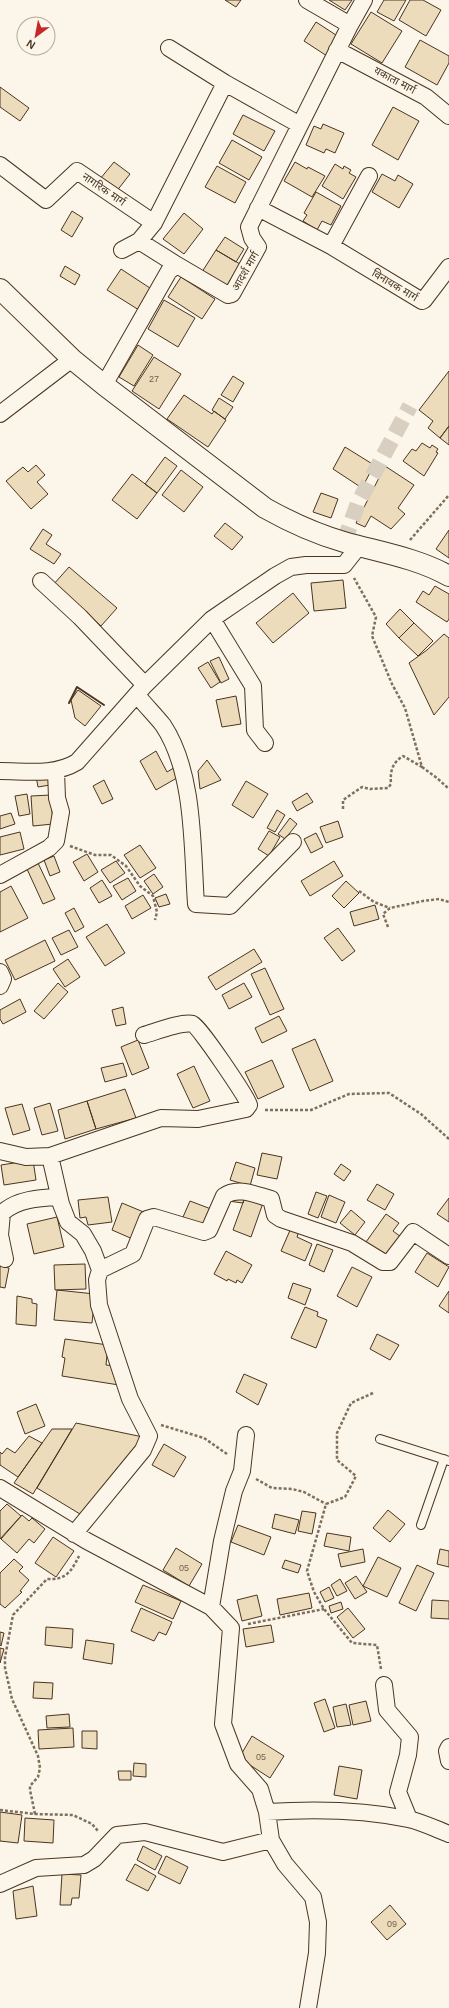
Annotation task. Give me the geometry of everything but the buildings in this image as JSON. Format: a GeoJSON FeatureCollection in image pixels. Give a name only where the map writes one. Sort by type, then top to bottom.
{"type":"FeatureCollection","features":[{"type":"Feature","properties":{"kind":"street"},"geometry":{"type":"LineString","coordinates":[[306,0],[350,25]]}},
{"type":"Feature","properties":{"kind":"street","name":"आदर्श मार्ग"},"geometry":{"type":"LineString","coordinates":[[177,265],[228,295],[232,294],[258,248],[252,238],[249,228],[350,25],[364,0]]}},
{"type":"Feature","properties":{"kind":"street"},"geometry":{"type":"LineString","coordinates":[[169,48],[226,83],[300,125]]}},
{"type":"Feature","properties":{"kind":"street","name":"यकाता मार्ग"},"geometry":{"type":"LineString","coordinates":[[338,50],[426,97],[449,116]]}},
{"type":"Feature","properties":{"kind":"street"},"geometry":{"type":"LineString","coordinates":[[122,250],[139,241],[154,223],[226,83]]}},
{"type":"Feature","properties":{"kind":"street","name":"नागरिक मार्ग"},"geometry":{"type":"LineString","coordinates":[[0,165],[46,200],[77,171],[154,223]]}},
{"type":"Feature","properties":{"kind":"street"},"geometry":{"type":"LineString","coordinates":[[331,246],[369,176]]}},
{"type":"Feature","properties":{"kind":"street","name":"विनायक मार्ग"},"geometry":{"type":"LineString","coordinates":[[258,208],[331,246],[422,301],[449,267]]}},
{"type":"Feature","properties":{"kind":"street"},"geometry":{"type":"LineString","coordinates":[[104,385],[169,271],[177,265],[139,241]]}},
{"type":"Feature","properties":{"kind":"street"},"geometry":{"type":"LineString","coordinates":[[0,289],[72,359],[265,508],[291,522],[319,534],[397,555],[449,576]]}},
{"type":"Feature","properties":{"kind":"street"},"geometry":{"type":"LineString","coordinates":[[0,414],[72,359]]}},
{"type":"Feature","properties":{"kind":"street"},"geometry":{"type":"LineString","coordinates":[[0,772],[56,771],[67,768],[77,762],[141,690],[212,619],[275,576],[291,567],[306,565],[344,565],[359,546]]}},
{"type":"Feature","properties":{"kind":"street"},"geometry":{"type":"LineString","coordinates":[[41,581],[80,617],[141,690],[163,726],[181,763],[188,800],[196,904],[230,906],[293,842]]}},
{"type":"Feature","properties":{"kind":"street"},"geometry":{"type":"LineString","coordinates":[[212,619],[253,686],[255,730],[265,743]]}},
{"type":"Feature","properties":{"kind":"street"},"geometry":{"type":"LineString","coordinates":[[0,875],[49,848],[56,841],[61,812],[57,798],[56,771]]}},
{"type":"Feature","properties":{"kind":"street"},"geometry":{"type":"LineString","coordinates":[[0,972],[3,979],[0,986]]}},
{"type":"Feature","properties":{"kind":"street"},"geometry":{"type":"LineString","coordinates":[[0,1151],[26,1157],[50,1156],[161,1118],[198,1119],[246,1110],[250,1105],[247,1097],[229,1074],[201,1030],[194,1024],[186,1023],[144,1035]]}},
{"type":"Feature","properties":{"kind":"street"},"geometry":{"type":"LineString","coordinates":[[50,1156],[59,1197],[68,1222],[83,1234],[93,1251],[100,1270],[97,1280],[99,1306],[130,1398],[149,1436],[143,1450],[81,1538]]}},
{"type":"Feature","properties":{"kind":"street"},"geometry":{"type":"LineString","coordinates":[[100,1270],[133,1254],[147,1219],[154,1217],[204,1232],[209,1230],[224,1196],[229,1192],[244,1192],[271,1199],[275,1214],[281,1219],[352,1243],[383,1262],[390,1262],[414,1232],[449,1256]]}},
{"type":"Feature","properties":{"kind":"street"},"geometry":{"type":"LineString","coordinates":[[5,1259],[0,1235],[2,1213],[9,1206],[26,1200],[59,1197]]}},
{"type":"Feature","properties":{"kind":"street"},"geometry":{"type":"LineString","coordinates":[[210,1607],[222,1541],[234,1491],[242,1468],[246,1435]]}},
{"type":"Feature","properties":{"kind":"street"},"geometry":{"type":"LineString","coordinates":[[0,1488],[81,1538],[210,1607],[232,1628],[223,1724],[238,1764],[260,1789],[267,1812],[271,1840],[285,1864],[313,1897],[318,1922],[317,1953],[308,2008]]}},
{"type":"Feature","properties":{"kind":"street"},"geometry":{"type":"LineString","coordinates":[[384,1685],[387,1710],[410,1737],[408,1755],[398,1792],[409,1820]]}},
{"type":"Feature","properties":{"kind":"street"},"geometry":{"type":"LineString","coordinates":[[449,1747],[447,1751],[449,1762]]}},
{"type":"Feature","properties":{"kind":"street"},"geometry":{"type":"LineString","coordinates":[[267,1812],[307,1810],[362,1814],[409,1820],[449,1834]]}},
{"type":"Feature","properties":{"kind":"street"},"geometry":{"type":"LineString","coordinates":[[0,1884],[36,1868],[84,1865],[94,1859],[117,1835],[145,1832],[223,1852],[271,1840]]}},
{"type":"Feature","properties":{"kind":"lane"},"geometry":{"type":"LineString","coordinates":[[380,1439],[446,1460],[421,1525]]}},
{"type":"Feature","properties":{"kind":"path"},"geometry":{"type":"LineString","coordinates":[[397,555],[449,495]]}},
{"type":"Feature","properties":{"kind":"path"},"geometry":{"type":"LineString","coordinates":[[344,565],[362,590],[376,617],[372,636],[392,684],[405,708],[422,767]]}},
{"type":"Feature","properties":{"kind":"path"},"geometry":{"type":"LineString","coordinates":[[343,808],[343,800],[362,787],[370,789],[388,788],[391,784],[390,773],[396,761],[403,756],[422,767],[449,789]]}},
{"type":"Feature","properties":{"kind":"path"},"geometry":{"type":"LineString","coordinates":[[56,841],[95,855],[111,855],[126,866],[140,886],[153,896],[157,912],[156,920]]}},
{"type":"Feature","properties":{"kind":"path"},"geometry":{"type":"LineString","coordinates":[[360,891],[374,902],[390,908]]}},
{"type":"Feature","properties":{"kind":"path"},"geometry":{"type":"LineString","coordinates":[[388,927],[383,914],[390,908],[439,899],[449,902]]}},
{"type":"Feature","properties":{"kind":"path"},"geometry":{"type":"LineString","coordinates":[[246,1110],[311,1110],[349,1094],[388,1093],[421,1114],[449,1139]]}},
{"type":"Feature","properties":{"kind":"path"},"geometry":{"type":"LineString","coordinates":[[143,1426],[162,1424],[204,1438],[242,1468],[272,1488],[292,1489],[304,1492],[326,1504],[345,1497],[356,1476],[337,1460],[337,1433],[351,1403],[372,1393]]}},
{"type":"Feature","properties":{"kind":"path"},"geometry":{"type":"LineString","coordinates":[[326,1504],[307,1571],[314,1592],[324,1609],[352,1643],[377,1645],[384,1685]]}},
{"type":"Feature","properties":{"kind":"path"},"geometry":{"type":"LineString","coordinates":[[35,1814],[30,1786],[38,1776],[40,1768],[38,1756],[12,1699],[5,1668],[7,1643],[13,1615],[47,1579],[57,1579],[71,1572],[81,1538]]}},
{"type":"Feature","properties":{"kind":"path"},"geometry":{"type":"LineString","coordinates":[[232,1628],[324,1609]]}},
{"type":"Feature","properties":{"kind":"path"},"geometry":{"type":"LineString","coordinates":[[0,1810],[35,1814],[73,1815],[92,1824],[110,1842]]}},
{"type":"Feature","properties":{"kind":"tunnel"},"geometry":{"type":"LineString","coordinates":[[344,542],[358,503],[410,406]]}},
{"type":"Feature","properties":{"kind":"wall"},"geometry":{"type":"LineString","coordinates":[[69,703],[77,687],[104,705]]}}]}
